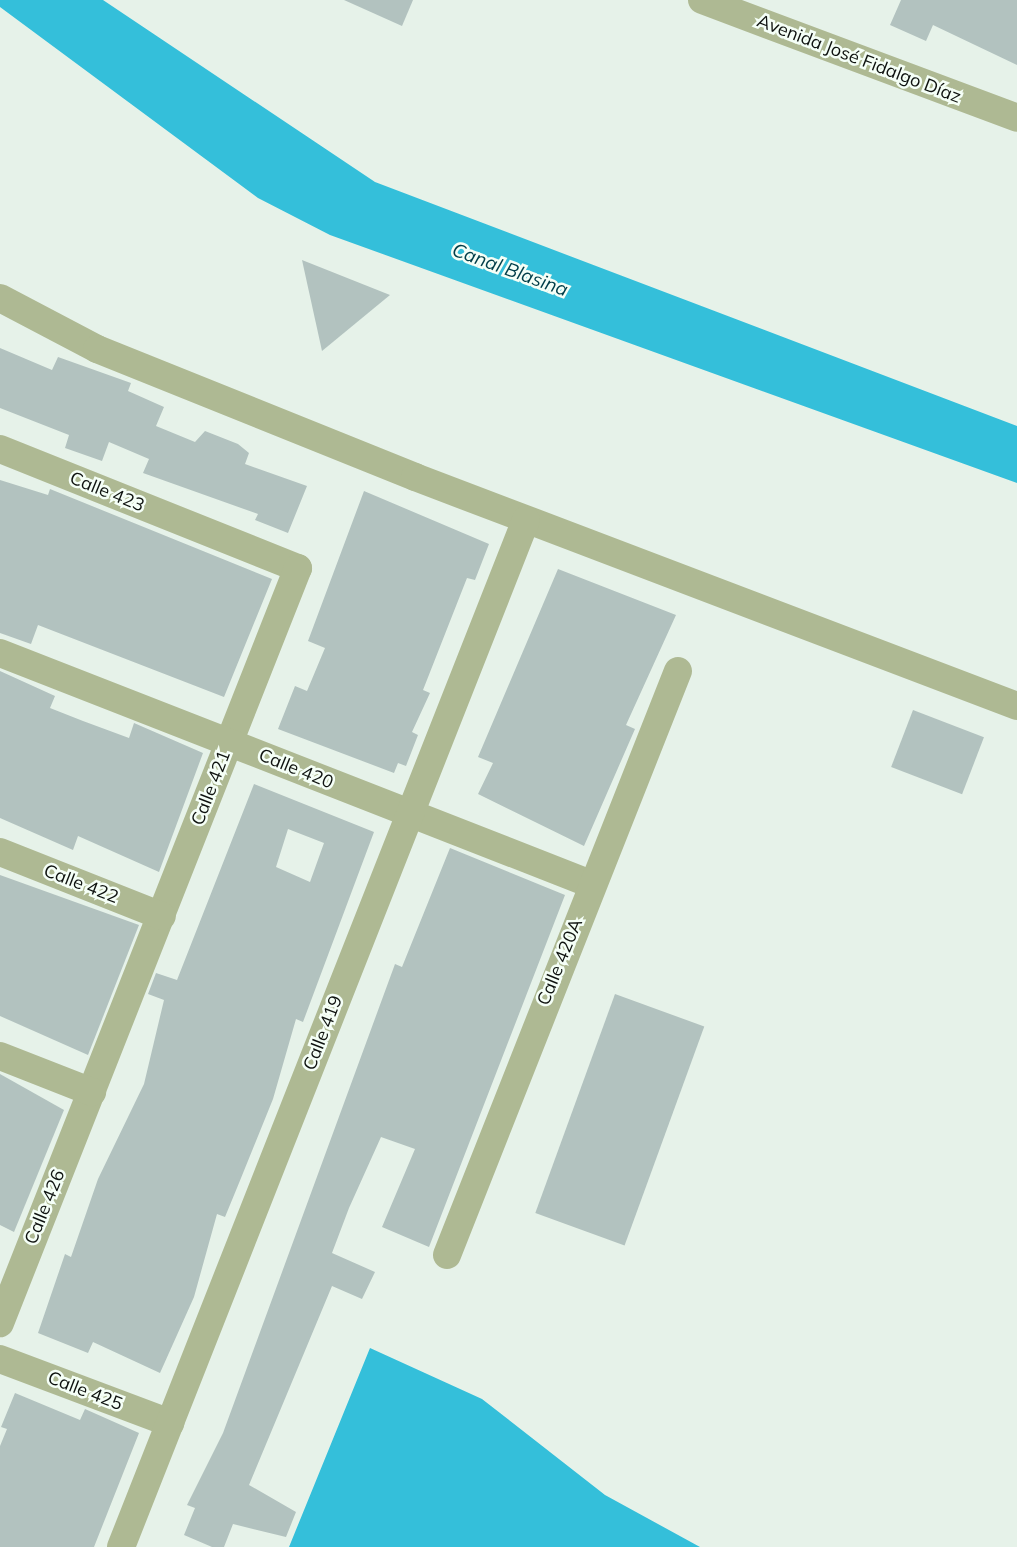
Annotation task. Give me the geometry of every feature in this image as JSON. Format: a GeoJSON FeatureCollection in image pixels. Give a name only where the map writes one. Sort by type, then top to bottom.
{"type":"FeatureCollection","features":[{"type":"Feature","properties":{"kind":"street","name":"Avenida José Fidalgo Díaz"},"geometry":{"type":"LineString","coordinates":[[702,0],[1017,118]]}},
{"type":"Feature","properties":{"kind":"street"},"geometry":{"type":"LineString","coordinates":[[0,298],[97,349],[526,520],[1017,706]]}},
{"type":"Feature","properties":{"kind":"street","name":"Calle 423"},"geometry":{"type":"LineString","coordinates":[[0,449],[214,535]]}},
{"type":"Feature","properties":{"kind":"street","name":"Calle 419"},"geometry":{"type":"LineString","coordinates":[[121,1547],[526,520]]}},
{"type":"Feature","properties":{"kind":"street","name":"Calle 421"},"geometry":{"type":"LineString","coordinates":[[92,1092],[298,568],[214,535]]}},
{"type":"Feature","properties":{"kind":"street","name":"Calle 420"},"geometry":{"type":"LineString","coordinates":[[0,653],[591,884]]}},
{"type":"Feature","properties":{"kind":"street","name":"Calle 420A"},"geometry":{"type":"LineString","coordinates":[[447,1255],[591,884],[678,671]]}},
{"type":"Feature","properties":{"kind":"street","name":"Calle 422"},"geometry":{"type":"LineString","coordinates":[[0,852],[162,916]]}},
{"type":"Feature","properties":{"kind":"street"},"geometry":{"type":"LineString","coordinates":[[0,1056],[92,1092]]}},
{"type":"Feature","properties":{"kind":"street","name":"Calle 426"},"geometry":{"type":"LineString","coordinates":[[0,1323],[11,1262],[92,1092]]}},
{"type":"Feature","properties":{"kind":"street","name":"Calle 425"},"geometry":{"type":"LineString","coordinates":[[0,1359],[170,1423]]}},
{"type":"Feature","properties":{"kind":"water","name":"Canal Blasina"},"geometry":{"type":"Polygon","coordinates":[[[0,0],[103,0],[375,182],[1017,426],[1017,483],[330,235],[258,198],[0,7],[0,0]]]}},
{"type":"Feature","properties":{"kind":"water"},"geometry":{"type":"Polygon","coordinates":[[[370,1348],[482,1399],[605,1495],[700,1547],[289,1547],[370,1348]]]}},
{"type":"Feature","properties":{"kind":"building"},"geometry":{"type":"Polygon","coordinates":[[[344,0],[413,0],[402,26],[344,0]]]}},
{"type":"Feature","properties":{"kind":"building"},"geometry":{"type":"Polygon","coordinates":[[[901,0],[1017,0],[1017,65],[933,25],[926,41],[890,25],[901,0]]]}},
{"type":"Feature","properties":{"kind":"building"},"geometry":{"type":"Polygon","coordinates":[[[302,260],[390,295],[322,351],[302,260]]]}},
{"type":"Feature","properties":{"kind":"building"},"geometry":{"type":"Polygon","coordinates":[[[0,348],[52,370],[58,357],[131,383],[128,391],[164,407],[156,426],[195,442],[205,431],[238,444],[249,453],[245,464],[307,486],[288,533],[255,520],[258,514],[143,473],[149,459],[109,442],[102,461],[65,448],[69,435],[0,408],[0,348]]]}},
{"type":"Feature","properties":{"kind":"building"},"geometry":{"type":"Polygon","coordinates":[[[0,480],[48,495],[50,489],[272,579],[224,697],[38,625],[31,644],[0,633],[0,480]]]}},
{"type":"Feature","properties":{"kind":"building"},"geometry":{"type":"Polygon","coordinates":[[[364,491],[489,544],[475,580],[467,578],[423,690],[430,693],[412,732],[418,735],[406,766],[398,763],[394,773],[278,729],[295,686],[307,691],[325,648],[308,641],[364,491]]]}},
{"type":"Feature","properties":{"kind":"building"},"geometry":{"type":"Polygon","coordinates":[[[558,569],[676,615],[626,725],[635,729],[584,846],[478,794],[493,763],[478,757],[558,569]]]}},
{"type":"Feature","properties":{"kind":"building"},"geometry":{"type":"Polygon","coordinates":[[[0,671],[55,696],[50,708],[129,738],[134,723],[203,753],[159,872],[78,836],[73,850],[0,818],[0,671]]]}},
{"type":"Feature","properties":{"kind":"building"},"geometry":{"type":"Polygon","coordinates":[[[913,710],[984,737],[962,794],[891,767],[913,710]]]}},
{"type":"Feature","properties":{"kind":"building"},"geometry":{"type":"Polygon","coordinates":[[[254,784],[374,832],[303,1022],[296,1019],[273,1099],[239,1183],[225,1217],[217,1214],[194,1297],[160,1373],[93,1342],[88,1353],[38,1333],[65,1254],[71,1257],[98,1179],[144,1084],[164,1000],[148,994],[156,973],[177,980],[254,784]],[[288,829],[276,867],[310,882],[324,843],[288,829]]]}},
{"type":"Feature","properties":{"kind":"building"},"geometry":{"type":"Polygon","coordinates":[[[450,848],[565,895],[429,1247],[382,1227],[415,1149],[381,1137],[349,1208],[332,1253],[375,1272],[362,1299],[332,1286],[249,1485],[296,1512],[286,1537],[233,1524],[224,1547],[212,1547],[184,1535],[195,1508],[187,1505],[223,1433],[395,964],[402,967],[450,848]]]}},
{"type":"Feature","properties":{"kind":"building"},"geometry":{"type":"Polygon","coordinates":[[[0,875],[139,925],[88,1055],[0,1016],[0,875]]]}},
{"type":"Feature","properties":{"kind":"building"},"geometry":{"type":"Polygon","coordinates":[[[615,994],[704,1026],[625,1245],[535,1213],[615,994]]]}},
{"type":"Feature","properties":{"kind":"building"},"geometry":{"type":"Polygon","coordinates":[[[0,1074],[64,1110],[14,1232],[0,1225],[0,1074]]]}},
{"type":"Feature","properties":{"kind":"building"},"geometry":{"type":"Polygon","coordinates":[[[15,1393],[80,1420],[85,1409],[139,1433],[94,1547],[0,1547],[0,1446],[7,1429],[1,1427],[15,1393]]]}}]}
